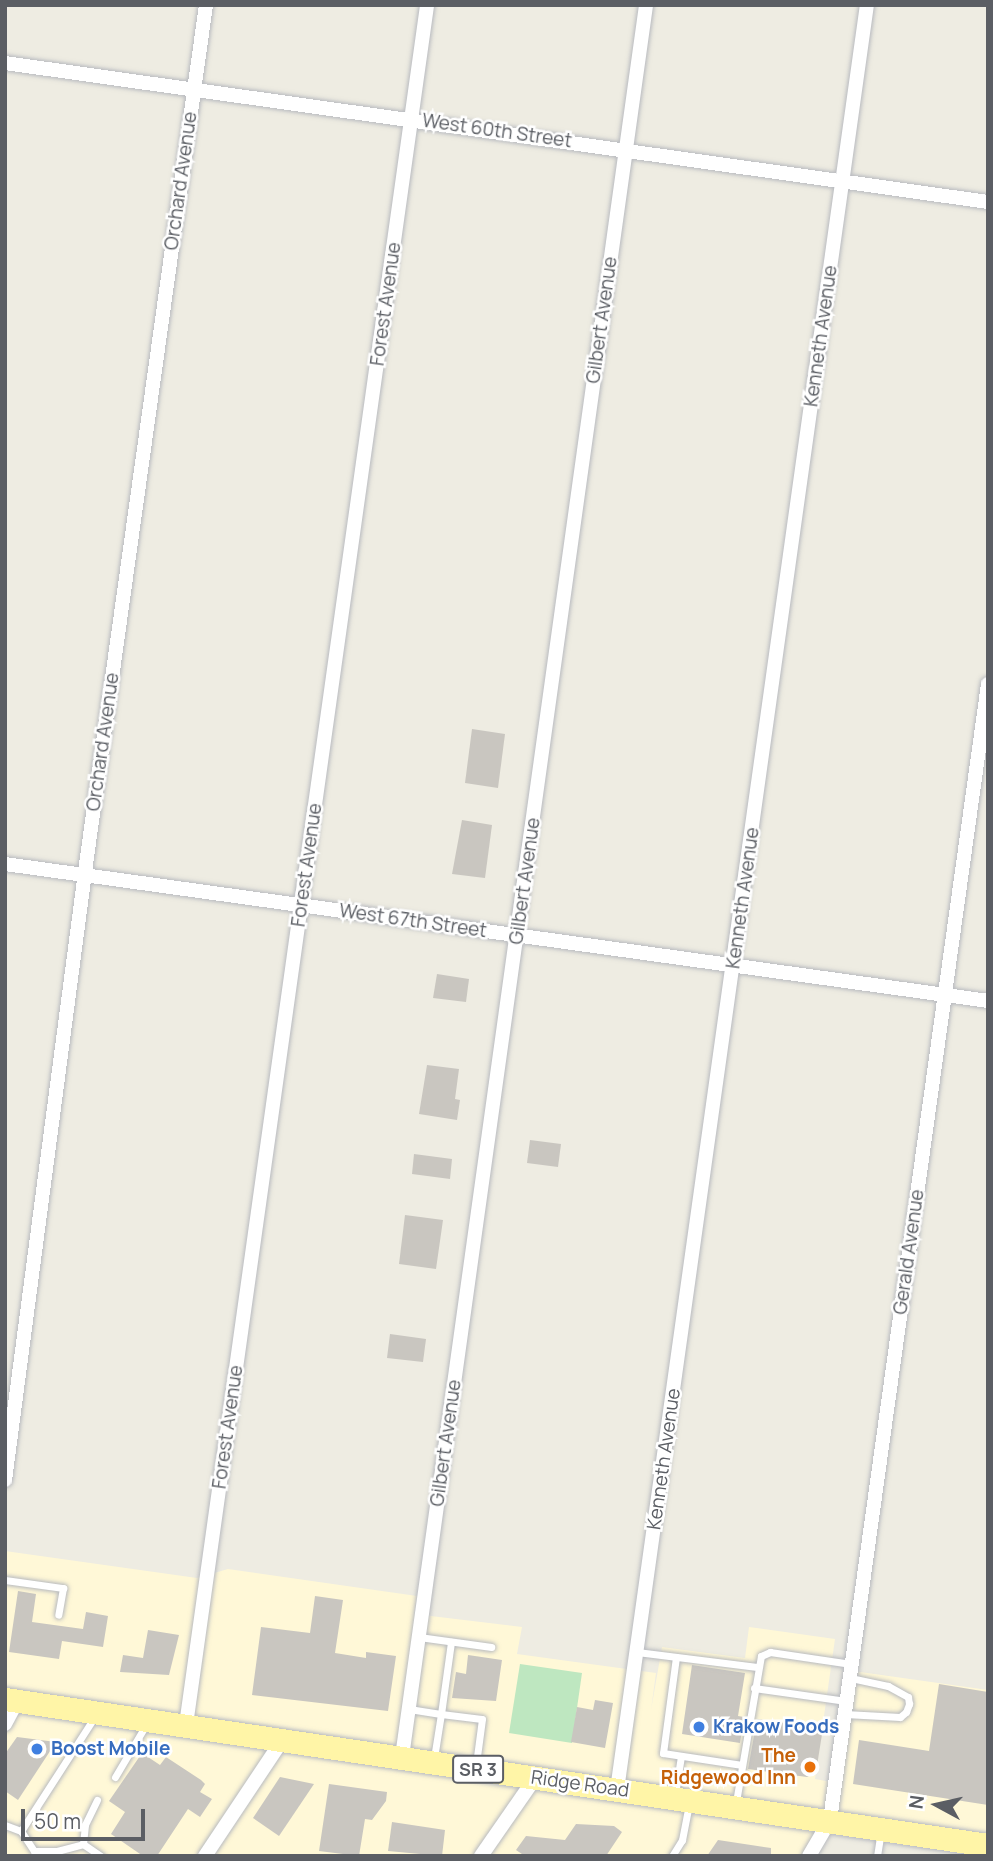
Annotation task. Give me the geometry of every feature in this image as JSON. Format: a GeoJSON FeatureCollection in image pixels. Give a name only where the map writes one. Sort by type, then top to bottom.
{"type":"FeatureCollection","features":[{"type":"Feature","properties":{"kind":"main road","name":"Ridge Road"},"geometry":{"type":"LineString","coordinates":[[12,1700],[988,1844]]}},
{"type":"Feature","properties":{"kind":"street","name":"Orchard Avenue"},"geometry":{"type":"LineString","coordinates":[[5,1480],[85,875],[206,5]]}},
{"type":"Feature","properties":{"kind":"street","name":"Forest Avenue"},"geometry":{"type":"LineString","coordinates":[[186,1725],[428,5]]}},
{"type":"Feature","properties":{"kind":"street","name":"Gilbert Avenue"},"geometry":{"type":"LineString","coordinates":[[402,1757],[646,5]]}},
{"type":"Feature","properties":{"kind":"street","name":"Kenneth Avenue"},"geometry":{"type":"LineString","coordinates":[[617,1790],[867,5]]}},
{"type":"Feature","properties":{"kind":"street","name":"West 60th Street"},"geometry":{"type":"LineString","coordinates":[[5,63],[988,202]]}},
{"type":"Feature","properties":{"kind":"street","name":"Gerald Avenue"},"geometry":{"type":"LineString","coordinates":[[830,1820],[988,684]]}},
{"type":"Feature","properties":{"kind":"street","name":"West 67th Street"},"geometry":{"type":"LineString","coordinates":[[5,864],[988,1001]]}},
{"type":"Feature","properties":{"kind":"street"},"geometry":{"type":"LineString","coordinates":[[5,1724],[12,1700]]}},
{"type":"Feature","properties":{"kind":"street"},"geometry":{"type":"LineString","coordinates":[[205,1856],[283,1739]]}},
{"type":"Feature","properties":{"kind":"street"},"geometry":{"type":"LineString","coordinates":[[481,1856],[535,1778]]}},
{"type":"Feature","properties":{"kind":"street"},"geometry":{"type":"LineString","coordinates":[[809,1856],[830,1820]]}},
{"type":"Feature","properties":{"kind":"lane"},"geometry":{"type":"LineString","coordinates":[[5,1580],[62,1588],[58,1615]]}},
{"type":"Feature","properties":{"kind":"lane"},"geometry":{"type":"LineString","coordinates":[[419,1637],[491,1647]]}},
{"type":"Feature","properties":{"kind":"lane"},"geometry":{"type":"LineString","coordinates":[[433,1762],[451,1642]]}},
{"type":"Feature","properties":{"kind":"lane"},"geometry":{"type":"LineString","coordinates":[[637,1652],[757,1667]]}},
{"type":"Feature","properties":{"kind":"lane"},"geometry":{"type":"LineString","coordinates":[[735,1807],[757,1667],[761,1656],[770,1652],[850,1671],[908,1697],[909,1704],[900,1717],[754,1688]]}},
{"type":"Feature","properties":{"kind":"lane"},"geometry":{"type":"LineString","coordinates":[[676,1657],[663,1753],[742,1765]]}},
{"type":"Feature","properties":{"kind":"lane"},"geometry":{"type":"LineString","coordinates":[[409,1709],[482,1719],[476,1769]]}},
{"type":"Feature","properties":{"kind":"lane"},"geometry":{"type":"LineString","coordinates":[[21,1831],[97,1712]]}},
{"type":"Feature","properties":{"kind":"lane"},"geometry":{"type":"LineString","coordinates":[[115,1777],[149,1720]]}},
{"type":"Feature","properties":{"kind":"lane"},"geometry":{"type":"LineString","coordinates":[[672,1856],[682,1840],[681,1756]]}},
{"type":"Feature","properties":{"kind":"lane"},"geometry":{"type":"LineString","coordinates":[[83,1844],[85,1825],[97,1800]]}},
{"type":"Feature","properties":{"kind":"lane"},"geometry":{"type":"LineString","coordinates":[[5,1825],[21,1831],[34,1851],[57,1850],[83,1844],[101,1856]]}},
{"type":"Feature","properties":{"kind":"lane"},"geometry":{"type":"LineString","coordinates":[[877,1856],[881,1829]]}},
{"type":"Feature","properties":{"kind":"shaded area"},"geometry":{"type":"Polygon","coordinates":[[[5,1551],[197,1578],[228,1569],[417,1596],[414,1614],[522,1627],[517,1654],[656,1673],[651,1710],[662,1647],[745,1658],[749,1627],[835,1639],[815,1779],[831,1782],[846,1670],[988,1690],[988,1840],[827,1816],[801,1856],[8,1856],[5,1854],[5,1551]]]}},
{"type":"Feature","properties":{"kind":"green space"},"geometry":{"type":"Polygon","coordinates":[[[520,1664],[582,1673],[572,1743],[509,1733],[520,1664]]]}},
{"type":"Feature","properties":{"kind":"building"},"geometry":{"type":"Polygon","coordinates":[[[472,729],[505,734],[498,788],[465,783],[472,729]]]}},
{"type":"Feature","properties":{"kind":"building"},"geometry":{"type":"Polygon","coordinates":[[[462,820],[492,825],[485,878],[452,874],[462,820]]]}},
{"type":"Feature","properties":{"kind":"building"},"geometry":{"type":"Polygon","coordinates":[[[437,974],[469,979],[466,1002],[433,998],[437,974]]]}},
{"type":"Feature","properties":{"kind":"building"},"geometry":{"type":"Polygon","coordinates":[[[427,1065],[459,1069],[455,1099],[460,1100],[457,1120],[419,1114],[427,1065]]]}},
{"type":"Feature","properties":{"kind":"building"},"geometry":{"type":"Polygon","coordinates":[[[530,1140],[561,1144],[558,1167],[527,1163],[530,1140]]]}},
{"type":"Feature","properties":{"kind":"building"},"geometry":{"type":"Polygon","coordinates":[[[414,1154],[452,1159],[450,1179],[412,1174],[414,1154]]]}},
{"type":"Feature","properties":{"kind":"building"},"geometry":{"type":"Polygon","coordinates":[[[405,1215],[443,1220],[436,1269],[399,1264],[405,1215]]]}},
{"type":"Feature","properties":{"kind":"building"},"geometry":{"type":"Polygon","coordinates":[[[390,1334],[426,1339],[423,1362],[387,1358],[390,1334]]]}},
{"type":"Feature","properties":{"kind":"building"},"geometry":{"type":"Polygon","coordinates":[[[18,1591],[36,1594],[32,1622],[83,1629],[86,1612],[108,1616],[103,1647],[62,1641],[59,1659],[9,1652],[18,1591]]]}},
{"type":"Feature","properties":{"kind":"building"},"geometry":{"type":"Polygon","coordinates":[[[315,1596],[343,1600],[335,1653],[366,1658],[366,1652],[396,1656],[388,1711],[252,1695],[261,1627],[310,1633],[315,1596]]]}},
{"type":"Feature","properties":{"kind":"building"},"geometry":{"type":"Polygon","coordinates":[[[148,1630],[179,1635],[169,1675],[120,1672],[123,1655],[143,1658],[148,1630]]]}},
{"type":"Feature","properties":{"kind":"building"},"geometry":{"type":"Polygon","coordinates":[[[468,1655],[502,1660],[496,1701],[452,1698],[456,1672],[466,1674],[468,1655]]]}},
{"type":"Feature","properties":{"kind":"building"},"geometry":{"type":"Polygon","coordinates":[[[692,1665],[745,1673],[738,1716],[744,1717],[740,1743],[682,1734],[692,1665]]]}},
{"type":"Feature","properties":{"kind":"building"},"geometry":{"type":"Polygon","coordinates":[[[939,1684],[988,1692],[988,1805],[853,1784],[859,1740],[929,1751],[939,1684]]]}},
{"type":"Feature","properties":{"kind":"building"},"geometry":{"type":"Polygon","coordinates":[[[595,1700],[613,1703],[605,1748],[571,1742],[577,1707],[593,1710],[595,1700]]]}},
{"type":"Feature","properties":{"kind":"building"},"geometry":{"type":"Polygon","coordinates":[[[757,1719],[823,1728],[816,1772],[807,1777],[748,1769],[757,1719]]]}},
{"type":"Feature","properties":{"kind":"building"},"geometry":{"type":"Polygon","coordinates":[[[17,1737],[56,1742],[18,1800],[5,1791],[5,1754],[17,1737]]]}},
{"type":"Feature","properties":{"kind":"building"},"geometry":{"type":"Polygon","coordinates":[[[142,1753],[160,1765],[166,1757],[201,1780],[205,1784],[200,1792],[212,1799],[200,1817],[188,1809],[157,1856],[143,1856],[111,1834],[125,1812],[109,1801],[142,1753]]]}},
{"type":"Feature","properties":{"kind":"building"},"geometry":{"type":"Polygon","coordinates":[[[280,1777],[314,1784],[279,1836],[253,1818],[280,1777]]]}},
{"type":"Feature","properties":{"kind":"building"},"geometry":{"type":"Polygon","coordinates":[[[329,1784],[387,1792],[386,1801],[372,1820],[365,1819],[359,1856],[319,1851],[329,1784]]]}},
{"type":"Feature","properties":{"kind":"building"},"geometry":{"type":"Polygon","coordinates":[[[392,1822],[445,1830],[442,1856],[388,1851],[392,1822]]]}},
{"type":"Feature","properties":{"kind":"building"},"geometry":{"type":"Polygon","coordinates":[[[576,1824],[614,1826],[622,1832],[606,1856],[525,1856],[516,1850],[526,1836],[565,1840],[576,1824]]]}},
{"type":"Feature","properties":{"kind":"building"},"geometry":{"type":"Polygon","coordinates":[[[718,1840],[771,1848],[771,1856],[707,1856],[718,1840]]]}},
{"type":"Feature","properties":{"kind":"place","name":"Krakow Foods"},"geometry":{"type":"Point","coordinates":[699,1727]}},
{"type":"Feature","properties":{"kind":"place","name":"Boost Mobile"},"geometry":{"type":"Point","coordinates":[37,1749]}},
{"type":"Feature","properties":{"kind":"place","name":"The Ridgewood Inn"},"geometry":{"type":"Point","coordinates":[810,1767]}}]}
